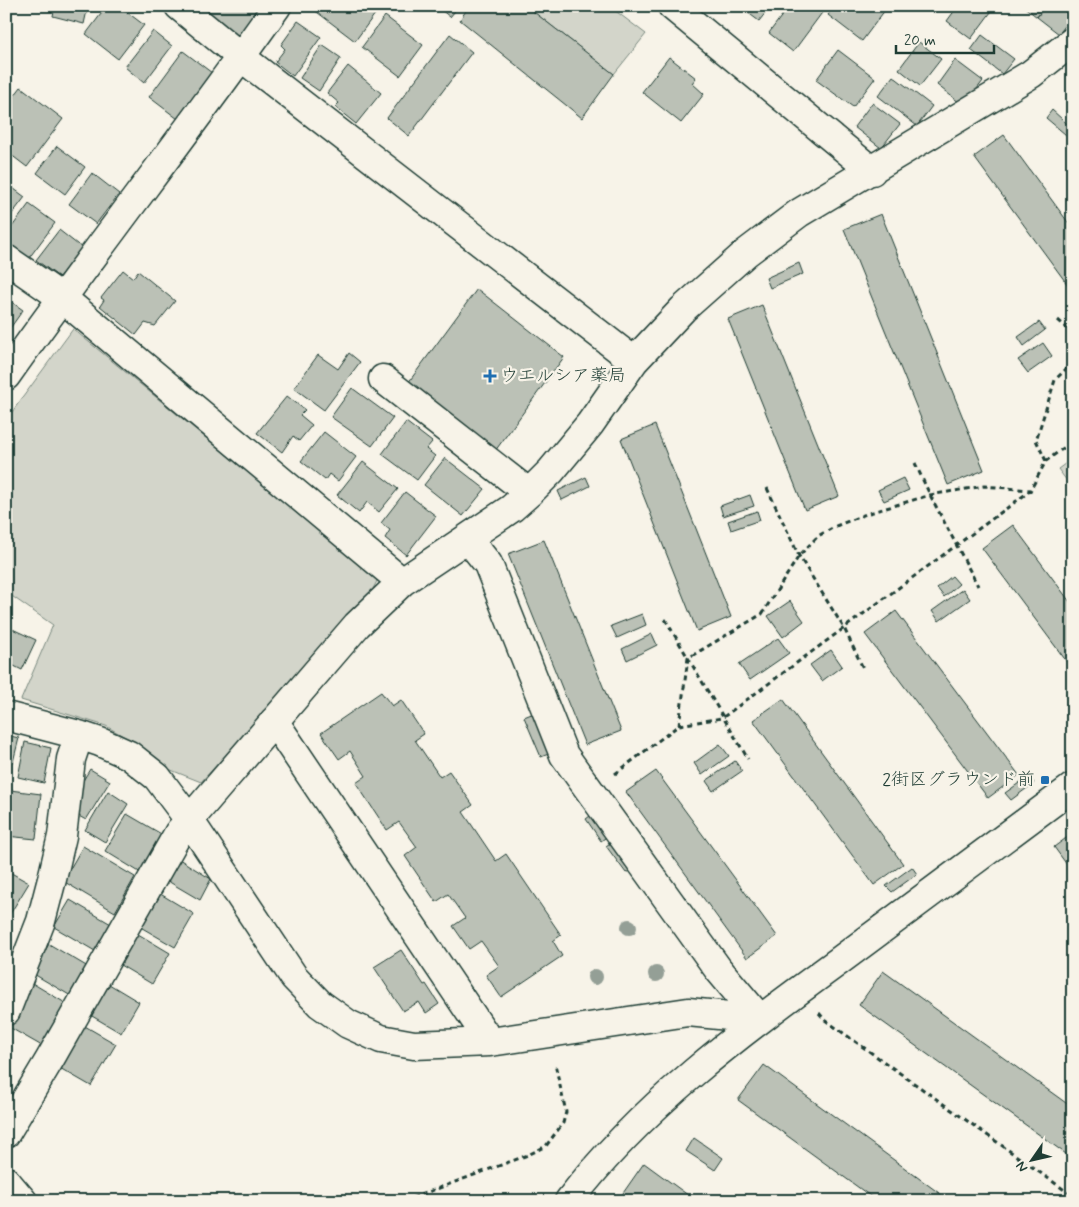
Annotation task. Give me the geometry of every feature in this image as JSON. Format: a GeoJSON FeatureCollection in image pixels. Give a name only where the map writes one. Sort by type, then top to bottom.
{"type":"FeatureCollection","features":[{"type":"Feature","properties":{"kind":"street"},"geometry":{"type":"LineString","coordinates":[[179,6],[241,57],[634,361]]}},
{"type":"Feature","properties":{"kind":"street"},"geometry":{"type":"LineString","coordinates":[[6,376],[61,297],[277,6]]}},
{"type":"Feature","properties":{"kind":"street"},"geometry":{"type":"LineString","coordinates":[[672,6],[851,155],[872,170]]}},
{"type":"Feature","properties":{"kind":"street"},"geometry":{"type":"LineString","coordinates":[[6,1133],[179,832],[357,625],[402,582],[468,539],[512,508],[529,493],[551,471],[590,424],[634,361],[683,309],[746,253],[800,213],[1031,74],[1073,41]]}},
{"type":"Feature","properties":{"kind":"street"},"geometry":{"type":"LineString","coordinates":[[6,259],[61,297],[402,582]]}},
{"type":"Feature","properties":{"kind":"street"},"geometry":{"type":"LineString","coordinates":[[383,379],[529,493]]}},
{"type":"Feature","properties":{"kind":"street"},"geometry":{"type":"LineString","coordinates":[[468,539],[488,564],[564,755],[718,969],[760,1019]]}},
{"type":"Feature","properties":{"kind":"street"},"geometry":{"type":"LineString","coordinates":[[6,716],[100,742],[129,756],[157,777],[190,821],[294,977],[320,1004],[348,1024],[381,1039],[414,1045],[490,1042],[688,1012],[760,1019]]}},
{"type":"Feature","properties":{"kind":"street"},"geometry":{"type":"LineString","coordinates":[[274,721],[490,1042]]}},
{"type":"Feature","properties":{"kind":"street"},"geometry":{"type":"LineString","coordinates":[[6,1011],[41,921],[52,879],[62,836],[71,759],[78,735]]}},
{"type":"Feature","properties":{"kind":"street"},"geometry":{"type":"LineString","coordinates":[[569,1201],[621,1138],[678,1086],[760,1019],[1073,787]]}},
{"type":"Feature","properties":{"kind":"street"},"geometry":{"type":"LineString","coordinates":[[6,1181],[23,1201]]}},
{"type":"Feature","properties":{"kind":"path"},"geometry":{"type":"LineString","coordinates":[[1058,320],[1073,333]]}},
{"type":"Feature","properties":{"kind":"path"},"geometry":{"type":"LineString","coordinates":[[1046,461],[1036,440],[1055,380],[1073,362]]}},
{"type":"Feature","properties":{"kind":"path"},"geometry":{"type":"LineString","coordinates":[[590,793],[679,725],[722,718],[1030,490],[1046,461],[1073,441]]}},
{"type":"Feature","properties":{"kind":"path"},"geometry":{"type":"LineString","coordinates":[[915,463],[978,586]]}},
{"type":"Feature","properties":{"kind":"path"},"geometry":{"type":"LineString","coordinates":[[688,658],[762,614],[799,556],[818,536],[836,526],[866,514],[930,495],[984,486],[1030,490]]}},
{"type":"Feature","properties":{"kind":"path"},"geometry":{"type":"LineString","coordinates":[[767,488],[799,556],[844,628],[863,668]]}},
{"type":"Feature","properties":{"kind":"path"},"geometry":{"type":"LineString","coordinates":[[665,619],[748,759]]}},
{"type":"Feature","properties":{"kind":"path"},"geometry":{"type":"LineString","coordinates":[[679,725],[688,658]]}},
{"type":"Feature","properties":{"kind":"path"},"geometry":{"type":"LineString","coordinates":[[799,990],[825,1020],[1073,1196]]}},
{"type":"Feature","properties":{"kind":"path"},"geometry":{"type":"LineString","coordinates":[[404,1201],[546,1146],[563,1124],[566,1112],[548,1034]]}},
{"type":"Feature","properties":{"kind":"shaded area"},"geometry":{"type":"Polygon","coordinates":[[[532,6],[609,6],[646,34],[614,74],[530,9],[532,6]]]}},
{"type":"Feature","properties":{"kind":"shaded area"},"geometry":{"type":"Polygon","coordinates":[[[73,329],[378,579],[367,601],[201,782],[161,766],[132,741],[106,726],[21,700],[53,625],[6,592],[6,420],[73,329]]]}},
{"type":"Feature","properties":{"kind":"shaded area"},"geometry":{"type":"Polygon","coordinates":[[[1073,458],[1073,489],[1058,469],[1073,458]]]}},
{"type":"Feature","properties":{"kind":"building"},"geometry":{"type":"Polygon","coordinates":[[[55,6],[88,6],[84,24],[53,16],[55,6]]]}},
{"type":"Feature","properties":{"kind":"building"},"geometry":{"type":"Polygon","coordinates":[[[107,6],[119,6],[144,25],[118,59],[86,34],[107,6]]]}},
{"type":"Feature","properties":{"kind":"building"},"geometry":{"type":"Polygon","coordinates":[[[208,6],[261,6],[238,36],[205,11],[208,6]]]}},
{"type":"Feature","properties":{"kind":"building"},"geometry":{"type":"Polygon","coordinates":[[[309,6],[381,6],[355,41],[309,6]]]}},
{"type":"Feature","properties":{"kind":"building"},"geometry":{"type":"Polygon","coordinates":[[[436,6],[459,6],[450,17],[436,6]]]}},
{"type":"Feature","properties":{"kind":"building"},"geometry":{"type":"Polygon","coordinates":[[[469,6],[532,6],[530,9],[614,74],[582,118],[460,20],[469,6]]]}},
{"type":"Feature","properties":{"kind":"building"},"geometry":{"type":"Polygon","coordinates":[[[739,6],[771,6],[759,21],[739,6]]]}},
{"type":"Feature","properties":{"kind":"building"},"geometry":{"type":"Polygon","coordinates":[[[789,6],[827,6],[793,52],[769,33],[789,6]]]}},
{"type":"Feature","properties":{"kind":"building"},"geometry":{"type":"Polygon","coordinates":[[[834,6],[888,6],[862,41],[828,15],[834,6]]]}},
{"type":"Feature","properties":{"kind":"building"},"geometry":{"type":"Polygon","coordinates":[[[958,6],[991,6],[994,8],[971,39],[947,21],[958,6]]]}},
{"type":"Feature","properties":{"kind":"building"},"geometry":{"type":"Polygon","coordinates":[[[1023,6],[1045,6],[1037,17],[1023,6]]]}},
{"type":"Feature","properties":{"kind":"building"},"geometry":{"type":"Polygon","coordinates":[[[1045,6],[1073,6],[1073,15],[1059,34],[1037,17],[1045,6]]]}},
{"type":"Feature","properties":{"kind":"building"},"geometry":{"type":"Polygon","coordinates":[[[385,16],[423,45],[400,76],[362,47],[385,16]]]}},
{"type":"Feature","properties":{"kind":"building"},"geometry":{"type":"Polygon","coordinates":[[[298,21],[321,37],[293,76],[275,62],[285,49],[281,45],[298,21]]]}},
{"type":"Feature","properties":{"kind":"building"},"geometry":{"type":"Polygon","coordinates":[[[153,31],[172,46],[144,83],[125,67],[153,31]]]}},
{"type":"Feature","properties":{"kind":"building"},"geometry":{"type":"Polygon","coordinates":[[[450,34],[472,52],[409,136],[387,118],[450,34]]]}},
{"type":"Feature","properties":{"kind":"building"},"geometry":{"type":"Polygon","coordinates":[[[982,35],[1014,59],[1002,74],[971,50],[982,35]]]}},
{"type":"Feature","properties":{"kind":"building"},"geometry":{"type":"Polygon","coordinates":[[[919,42],[941,59],[920,86],[899,69],[919,42]]]}},
{"type":"Feature","properties":{"kind":"building"},"geometry":{"type":"Polygon","coordinates":[[[322,45],[341,58],[319,91],[300,78],[322,45]]]}},
{"type":"Feature","properties":{"kind":"building"},"geometry":{"type":"Polygon","coordinates":[[[838,50],[875,78],[853,107],[816,80],[838,50]]]}},
{"type":"Feature","properties":{"kind":"building"},"geometry":{"type":"Polygon","coordinates":[[[183,51],[212,73],[178,119],[149,97],[183,51]]]}},
{"type":"Feature","properties":{"kind":"building"},"geometry":{"type":"Polygon","coordinates":[[[669,57],[696,78],[692,83],[704,94],[681,123],[642,92],[669,57]]]}},
{"type":"Feature","properties":{"kind":"building"},"geometry":{"type":"Polygon","coordinates":[[[955,60],[983,81],[964,106],[937,85],[955,60]]]}},
{"type":"Feature","properties":{"kind":"building"},"geometry":{"type":"Polygon","coordinates":[[[348,66],[381,93],[356,124],[335,107],[339,103],[327,93],[348,66]]]}},
{"type":"Feature","properties":{"kind":"building"},"geometry":{"type":"Polygon","coordinates":[[[893,76],[932,106],[917,126],[878,96],[893,76]]]}},
{"type":"Feature","properties":{"kind":"building"},"geometry":{"type":"Polygon","coordinates":[[[21,87],[63,119],[27,167],[6,151],[6,107],[21,87]]]}},
{"type":"Feature","properties":{"kind":"building"},"geometry":{"type":"Polygon","coordinates":[[[872,103],[900,124],[881,148],[854,127],[872,103]]]}},
{"type":"Feature","properties":{"kind":"building"},"geometry":{"type":"Polygon","coordinates":[[[1052,110],[1073,129],[1072,140],[1046,118],[1052,110]]]}},
{"type":"Feature","properties":{"kind":"building"},"geometry":{"type":"Polygon","coordinates":[[[1004,135],[1073,229],[1073,292],[974,157],[1004,135]]]}},
{"type":"Feature","properties":{"kind":"building"},"geometry":{"type":"Polygon","coordinates":[[[57,146],[85,167],[65,194],[37,173],[57,146]]]}},
{"type":"Feature","properties":{"kind":"building"},"geometry":{"type":"Polygon","coordinates":[[[92,173],[119,194],[96,224],[69,204],[92,173]]]}},
{"type":"Feature","properties":{"kind":"building"},"geometry":{"type":"Polygon","coordinates":[[[6,183],[25,197],[6,222],[6,183]]]}},
{"type":"Feature","properties":{"kind":"building"},"geometry":{"type":"Polygon","coordinates":[[[29,204],[55,223],[29,258],[6,241],[6,235],[29,204]]]}},
{"type":"Feature","properties":{"kind":"building"},"geometry":{"type":"Polygon","coordinates":[[[881,214],[984,470],[948,485],[844,229],[881,214]]]}},
{"type":"Feature","properties":{"kind":"building"},"geometry":{"type":"Polygon","coordinates":[[[59,230],[82,248],[59,277],[36,260],[59,230]]]}},
{"type":"Feature","properties":{"kind":"building"},"geometry":{"type":"Polygon","coordinates":[[[799,263],[803,274],[770,288],[766,278],[799,263]]]}},
{"type":"Feature","properties":{"kind":"building"},"geometry":{"type":"Polygon","coordinates":[[[123,270],[133,278],[138,271],[175,301],[155,326],[145,323],[136,335],[100,306],[104,300],[101,298],[123,270]]]}},
{"type":"Feature","properties":{"kind":"building"},"geometry":{"type":"Polygon","coordinates":[[[477,289],[564,357],[495,451],[408,383],[477,289]]]}},
{"type":"Feature","properties":{"kind":"building"},"geometry":{"type":"Polygon","coordinates":[[[6,298],[23,310],[6,334],[6,298]]]}},
{"type":"Feature","properties":{"kind":"building"},"geometry":{"type":"Polygon","coordinates":[[[762,305],[839,496],[805,510],[728,319],[762,305]]]}},
{"type":"Feature","properties":{"kind":"building"},"geometry":{"type":"Polygon","coordinates":[[[1039,322],[1045,330],[1024,346],[1018,337],[1039,322]]]}},
{"type":"Feature","properties":{"kind":"building"},"geometry":{"type":"Polygon","coordinates":[[[1043,343],[1052,356],[1028,373],[1018,360],[1043,343]]]}},
{"type":"Feature","properties":{"kind":"building"},"geometry":{"type":"Polygon","coordinates":[[[349,353],[360,362],[324,410],[294,388],[318,355],[338,369],[349,353]]]}},
{"type":"Feature","properties":{"kind":"building"},"geometry":{"type":"Polygon","coordinates":[[[352,388],[393,418],[372,446],[331,417],[352,388]]]}},
{"type":"Feature","properties":{"kind":"building"},"geometry":{"type":"Polygon","coordinates":[[[287,396],[305,410],[300,415],[312,425],[299,441],[293,436],[282,452],[257,433],[287,396]]]}},
{"type":"Feature","properties":{"kind":"building"},"geometry":{"type":"Polygon","coordinates":[[[406,422],[432,442],[426,449],[435,456],[417,480],[382,454],[406,422]]]}},
{"type":"Feature","properties":{"kind":"building"},"geometry":{"type":"Polygon","coordinates":[[[655,425],[731,617],[697,631],[621,439],[655,425]]]}},
{"type":"Feature","properties":{"kind":"building"},"geometry":{"type":"Polygon","coordinates":[[[324,432],[356,457],[338,481],[329,474],[325,480],[301,461],[324,432]]]}},
{"type":"Feature","properties":{"kind":"building"},"geometry":{"type":"Polygon","coordinates":[[[445,458],[485,489],[463,516],[424,485],[445,458]]]}},
{"type":"Feature","properties":{"kind":"building"},"geometry":{"type":"Polygon","coordinates":[[[363,462],[398,489],[379,512],[367,502],[359,513],[337,495],[363,462]]]}},
{"type":"Feature","properties":{"kind":"building"},"geometry":{"type":"Polygon","coordinates":[[[586,477],[590,486],[562,500],[558,491],[586,477]]]}},
{"type":"Feature","properties":{"kind":"building"},"geometry":{"type":"Polygon","coordinates":[[[903,478],[909,490],[884,501],[878,490],[903,478]]]}},
{"type":"Feature","properties":{"kind":"building"},"geometry":{"type":"Polygon","coordinates":[[[405,492],[436,516],[406,555],[385,538],[390,530],[381,523],[405,492]]]}},
{"type":"Feature","properties":{"kind":"building"},"geometry":{"type":"Polygon","coordinates":[[[750,495],[754,506],[723,516],[720,506],[750,495]]]}},
{"type":"Feature","properties":{"kind":"building"},"geometry":{"type":"Polygon","coordinates":[[[757,511],[760,520],[731,530],[728,521],[757,511]]]}},
{"type":"Feature","properties":{"kind":"building"},"geometry":{"type":"Polygon","coordinates":[[[1013,525],[1073,606],[1073,670],[982,548],[1013,525]]]}},
{"type":"Feature","properties":{"kind":"building"},"geometry":{"type":"Polygon","coordinates":[[[544,540],[621,731],[585,745],[508,554],[544,540]]]}},
{"type":"Feature","properties":{"kind":"building"},"geometry":{"type":"Polygon","coordinates":[[[952,576],[959,584],[944,597],[937,588],[952,576]]]}},
{"type":"Feature","properties":{"kind":"building"},"geometry":{"type":"Polygon","coordinates":[[[963,589],[970,599],[939,621],[932,611],[963,589]]]}},
{"type":"Feature","properties":{"kind":"building"},"geometry":{"type":"Polygon","coordinates":[[[790,601],[804,621],[783,637],[768,616],[790,601]]]}},
{"type":"Feature","properties":{"kind":"building"},"geometry":{"type":"Polygon","coordinates":[[[896,611],[1019,775],[988,798],[865,634],[896,611]]]}},
{"type":"Feature","properties":{"kind":"building"},"geometry":{"type":"Polygon","coordinates":[[[642,614],[646,625],[617,638],[611,626],[642,614]]]}},
{"type":"Feature","properties":{"kind":"building"},"geometry":{"type":"Polygon","coordinates":[[[6,626],[36,640],[22,670],[6,662],[6,626]]]}},
{"type":"Feature","properties":{"kind":"building"},"geometry":{"type":"Polygon","coordinates":[[[652,634],[657,645],[627,660],[622,649],[652,634]]]}},
{"type":"Feature","properties":{"kind":"building"},"geometry":{"type":"Polygon","coordinates":[[[778,638],[789,653],[750,680],[739,664],[778,638]]]}},
{"type":"Feature","properties":{"kind":"building"},"geometry":{"type":"Polygon","coordinates":[[[831,650],[842,666],[822,681],[810,665],[831,650]]]}},
{"type":"Feature","properties":{"kind":"building"},"geometry":{"type":"Polygon","coordinates":[[[381,692],[392,706],[401,700],[424,734],[415,740],[440,777],[449,771],[473,805],[463,812],[496,861],[506,854],[561,935],[553,941],[562,956],[501,997],[486,975],[499,966],[481,941],[469,949],[453,926],[465,918],[448,894],[436,902],[405,856],[417,847],[399,822],[387,830],[356,783],[366,776],[350,751],[339,759],[321,733],[381,692]]]}},
{"type":"Feature","properties":{"kind":"building"},"geometry":{"type":"Polygon","coordinates":[[[783,699],[903,864],[874,885],[753,720],[783,699]]]}},
{"type":"Feature","properties":{"kind":"building"},"geometry":{"type":"Polygon","coordinates":[[[534,713],[551,753],[541,757],[524,717],[534,713]]]}},
{"type":"Feature","properties":{"kind":"building"},"geometry":{"type":"Polygon","coordinates":[[[6,735],[19,738],[13,762],[6,760],[6,735]]]}},
{"type":"Feature","properties":{"kind":"building"},"geometry":{"type":"Polygon","coordinates":[[[25,742],[51,748],[44,783],[18,777],[25,742]]]}},
{"type":"Feature","properties":{"kind":"building"},"geometry":{"type":"Polygon","coordinates":[[[720,744],[729,756],[702,775],[694,763],[720,744]]]}},
{"type":"Feature","properties":{"kind":"building"},"geometry":{"type":"Polygon","coordinates":[[[735,761],[742,771],[713,791],[706,781],[735,761]]]}},
{"type":"Feature","properties":{"kind":"building"},"geometry":{"type":"Polygon","coordinates":[[[90,769],[110,781],[86,820],[66,809],[90,769]]]}},
{"type":"Feature","properties":{"kind":"building"},"geometry":{"type":"Polygon","coordinates":[[[656,771],[777,936],[747,958],[626,792],[656,771]]]}},
{"type":"Feature","properties":{"kind":"building"},"geometry":{"type":"Polygon","coordinates":[[[1029,776],[1034,783],[1011,800],[1005,793],[1029,776]]]}},
{"type":"Feature","properties":{"kind":"building"},"geometry":{"type":"Polygon","coordinates":[[[10,790],[41,794],[36,839],[6,836],[10,790]]]}},
{"type":"Feature","properties":{"kind":"building"},"geometry":{"type":"Polygon","coordinates":[[[108,791],[128,804],[105,842],[85,830],[108,791]]]}},
{"type":"Feature","properties":{"kind":"building"},"geometry":{"type":"Polygon","coordinates":[[[594,813],[609,835],[601,841],[586,819],[594,813]]]}},
{"type":"Feature","properties":{"kind":"building"},"geometry":{"type":"Polygon","coordinates":[[[127,814],[163,835],[141,873],[105,851],[127,814]]]}},
{"type":"Feature","properties":{"kind":"building"},"geometry":{"type":"Polygon","coordinates":[[[1073,833],[1073,873],[1054,847],[1073,833]]]}},
{"type":"Feature","properties":{"kind":"building"},"geometry":{"type":"Polygon","coordinates":[[[613,841],[633,868],[626,873],[606,846],[613,841]]]}},
{"type":"Feature","properties":{"kind":"building"},"geometry":{"type":"Polygon","coordinates":[[[83,846],[135,877],[115,912],[63,881],[83,846]]]}},
{"type":"Feature","properties":{"kind":"building"},"geometry":{"type":"Polygon","coordinates":[[[179,859],[211,879],[200,900],[166,880],[179,859]]]}},
{"type":"Feature","properties":{"kind":"building"},"geometry":{"type":"Polygon","coordinates":[[[912,867],[917,874],[892,892],[886,886],[912,867]]]}},
{"type":"Feature","properties":{"kind":"building"},"geometry":{"type":"Polygon","coordinates":[[[6,870],[29,883],[10,914],[6,912],[6,870]]]}},
{"type":"Feature","properties":{"kind":"building"},"geometry":{"type":"Polygon","coordinates":[[[157,892],[194,914],[175,947],[137,925],[157,892]]]}},
{"type":"Feature","properties":{"kind":"building"},"geometry":{"type":"Polygon","coordinates":[[[70,900],[111,924],[95,951],[54,927],[70,900]]]}},
{"type":"Feature","properties":{"kind":"building"},"geometry":{"type":"Polygon","coordinates":[[[133,931],[170,953],[152,984],[115,962],[133,931]]]}},
{"type":"Feature","properties":{"kind":"building"},"geometry":{"type":"Polygon","coordinates":[[[49,944],[88,967],[71,996],[32,973],[49,944]]]}},
{"type":"Feature","properties":{"kind":"building"},"geometry":{"type":"Polygon","coordinates":[[[401,950],[439,1004],[426,1013],[419,1002],[403,1011],[374,967],[401,950]]]}},
{"type":"Feature","properties":{"kind":"building"},"geometry":{"type":"Polygon","coordinates":[[[883,971],[1073,1108],[1073,1159],[859,1005],[883,971]]]}},
{"type":"Feature","properties":{"kind":"building"},"geometry":{"type":"Polygon","coordinates":[[[104,981],[139,1002],[121,1033],[85,1012],[104,981]]]}},
{"type":"Feature","properties":{"kind":"building"},"geometry":{"type":"Polygon","coordinates":[[[32,983],[67,1004],[42,1046],[7,1026],[32,983]]]}},
{"type":"Feature","properties":{"kind":"building"},"geometry":{"type":"Polygon","coordinates":[[[83,1025],[116,1044],[91,1086],[58,1067],[83,1025]]]}},
{"type":"Feature","properties":{"kind":"building"},"geometry":{"type":"Polygon","coordinates":[[[764,1065],[950,1201],[877,1201],[738,1100],[764,1065]]]}},
{"type":"Feature","properties":{"kind":"building"},"geometry":{"type":"Polygon","coordinates":[[[694,1138],[723,1158],[715,1170],[686,1151],[694,1138]]]}},
{"type":"Feature","properties":{"kind":"building"},"geometry":{"type":"Polygon","coordinates":[[[644,1163],[696,1201],[627,1201],[621,1196],[644,1163]]]}},
{"type":"Feature","properties":{"kind":"place","name":"ウエルシア薬局"},"geometry":{"type":"Point","coordinates":[490,376]}},
{"type":"Feature","properties":{"kind":"place","name":"2街区グラウンド前"},"geometry":{"type":"Point","coordinates":[1045,780]}}]}
